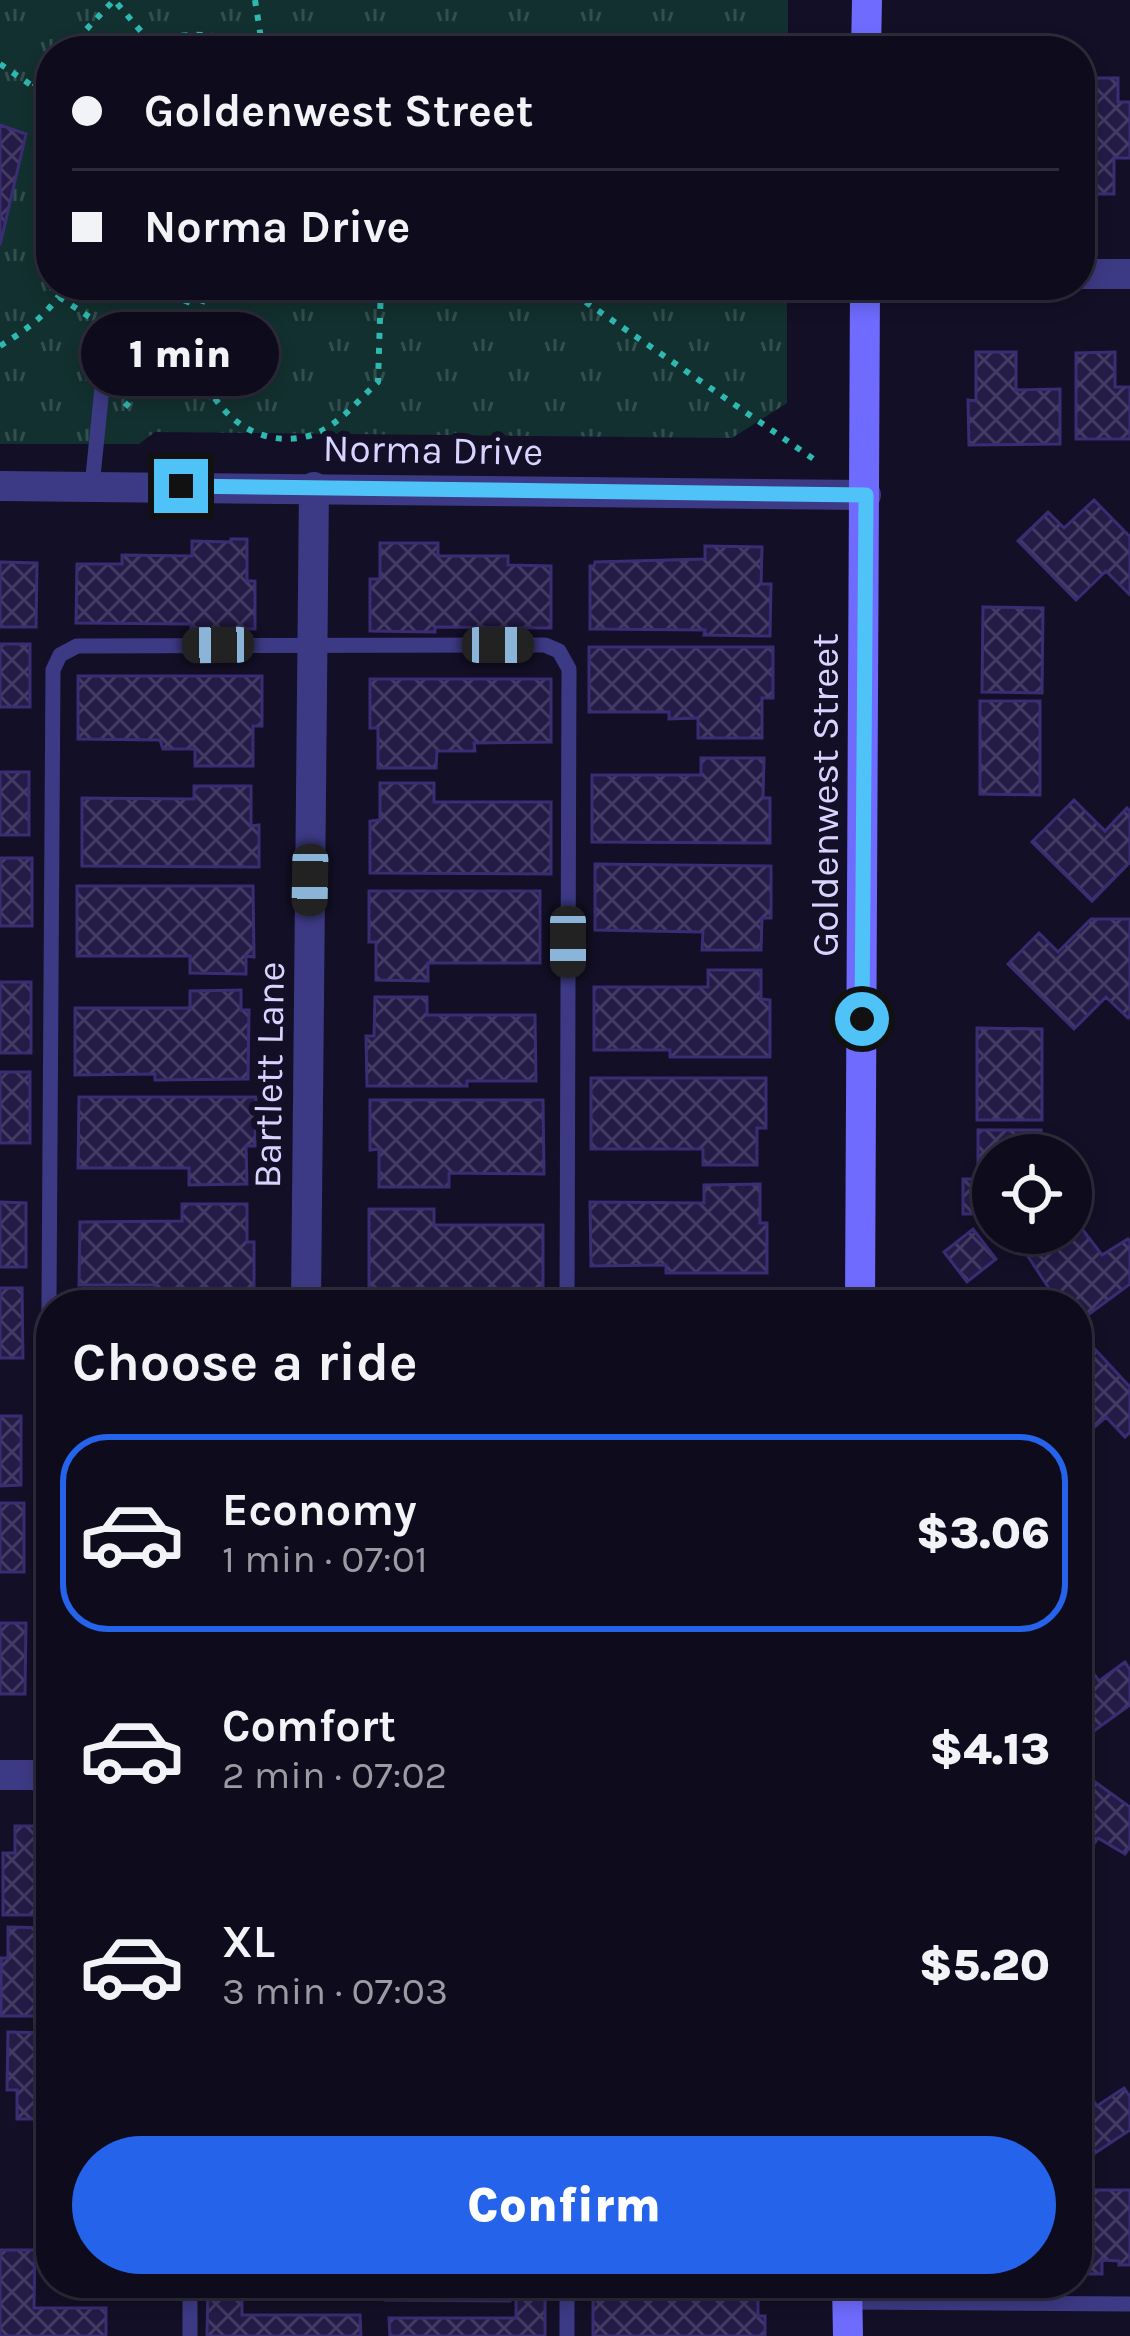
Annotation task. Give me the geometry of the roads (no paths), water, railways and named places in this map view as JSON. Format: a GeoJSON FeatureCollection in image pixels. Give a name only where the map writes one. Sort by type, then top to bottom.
{"type":"FeatureCollection","features":[{"type":"Feature","properties":{"kind":"main road"},"geometry":{"type":"LineString","coordinates":[[866,36],[867,0]]}},
{"type":"Feature","properties":{"kind":"main road","name":"Goldenwest Street"},"geometry":{"type":"LineString","coordinates":[[860,1290],[865,300]]}},
{"type":"Feature","properties":{"kind":"main road"},"geometry":{"type":"LineString","coordinates":[[847,2298],[848,2336]]}},
{"type":"Feature","properties":{"kind":"street"},"geometry":{"type":"LineString","coordinates":[[1095,274],[1130,274]]}},
{"type":"Feature","properties":{"kind":"street","name":"Norma Drive"},"geometry":{"type":"LineString","coordinates":[[0,486],[866,495]]}},
{"type":"Feature","properties":{"kind":"street","name":"Bartlett Lane"},"geometry":{"type":"LineString","coordinates":[[306,1290],[314,487]]}},
{"type":"Feature","properties":{"kind":"street"},"geometry":{"type":"LineString","coordinates":[[0,1775],[36,1775]]}},
{"type":"Feature","properties":{"kind":"lane"},"geometry":{"type":"LineString","coordinates":[[92,486],[108,329]]}},
{"type":"Feature","properties":{"kind":"lane"},"geometry":{"type":"LineString","coordinates":[[50,1290],[53,670],[60,655],[77,646],[313,644],[545,645],[559,651],[569,669],[567,1290]]}},
{"type":"Feature","properties":{"kind":"lane"},"geometry":{"type":"LineString","coordinates":[[190,2298],[190,2336]]}},
{"type":"Feature","properties":{"kind":"lane"},"geometry":{"type":"LineString","coordinates":[[567,2298],[567,2336]]}},
{"type":"Feature","properties":{"kind":"lane"},"geometry":{"type":"LineString","coordinates":[[926,2298],[1130,2304]]}},
{"type":"Feature","properties":{"kind":"lane"},"geometry":{"type":"LineString","coordinates":[[991,2298],[991,2303]]}}]}
